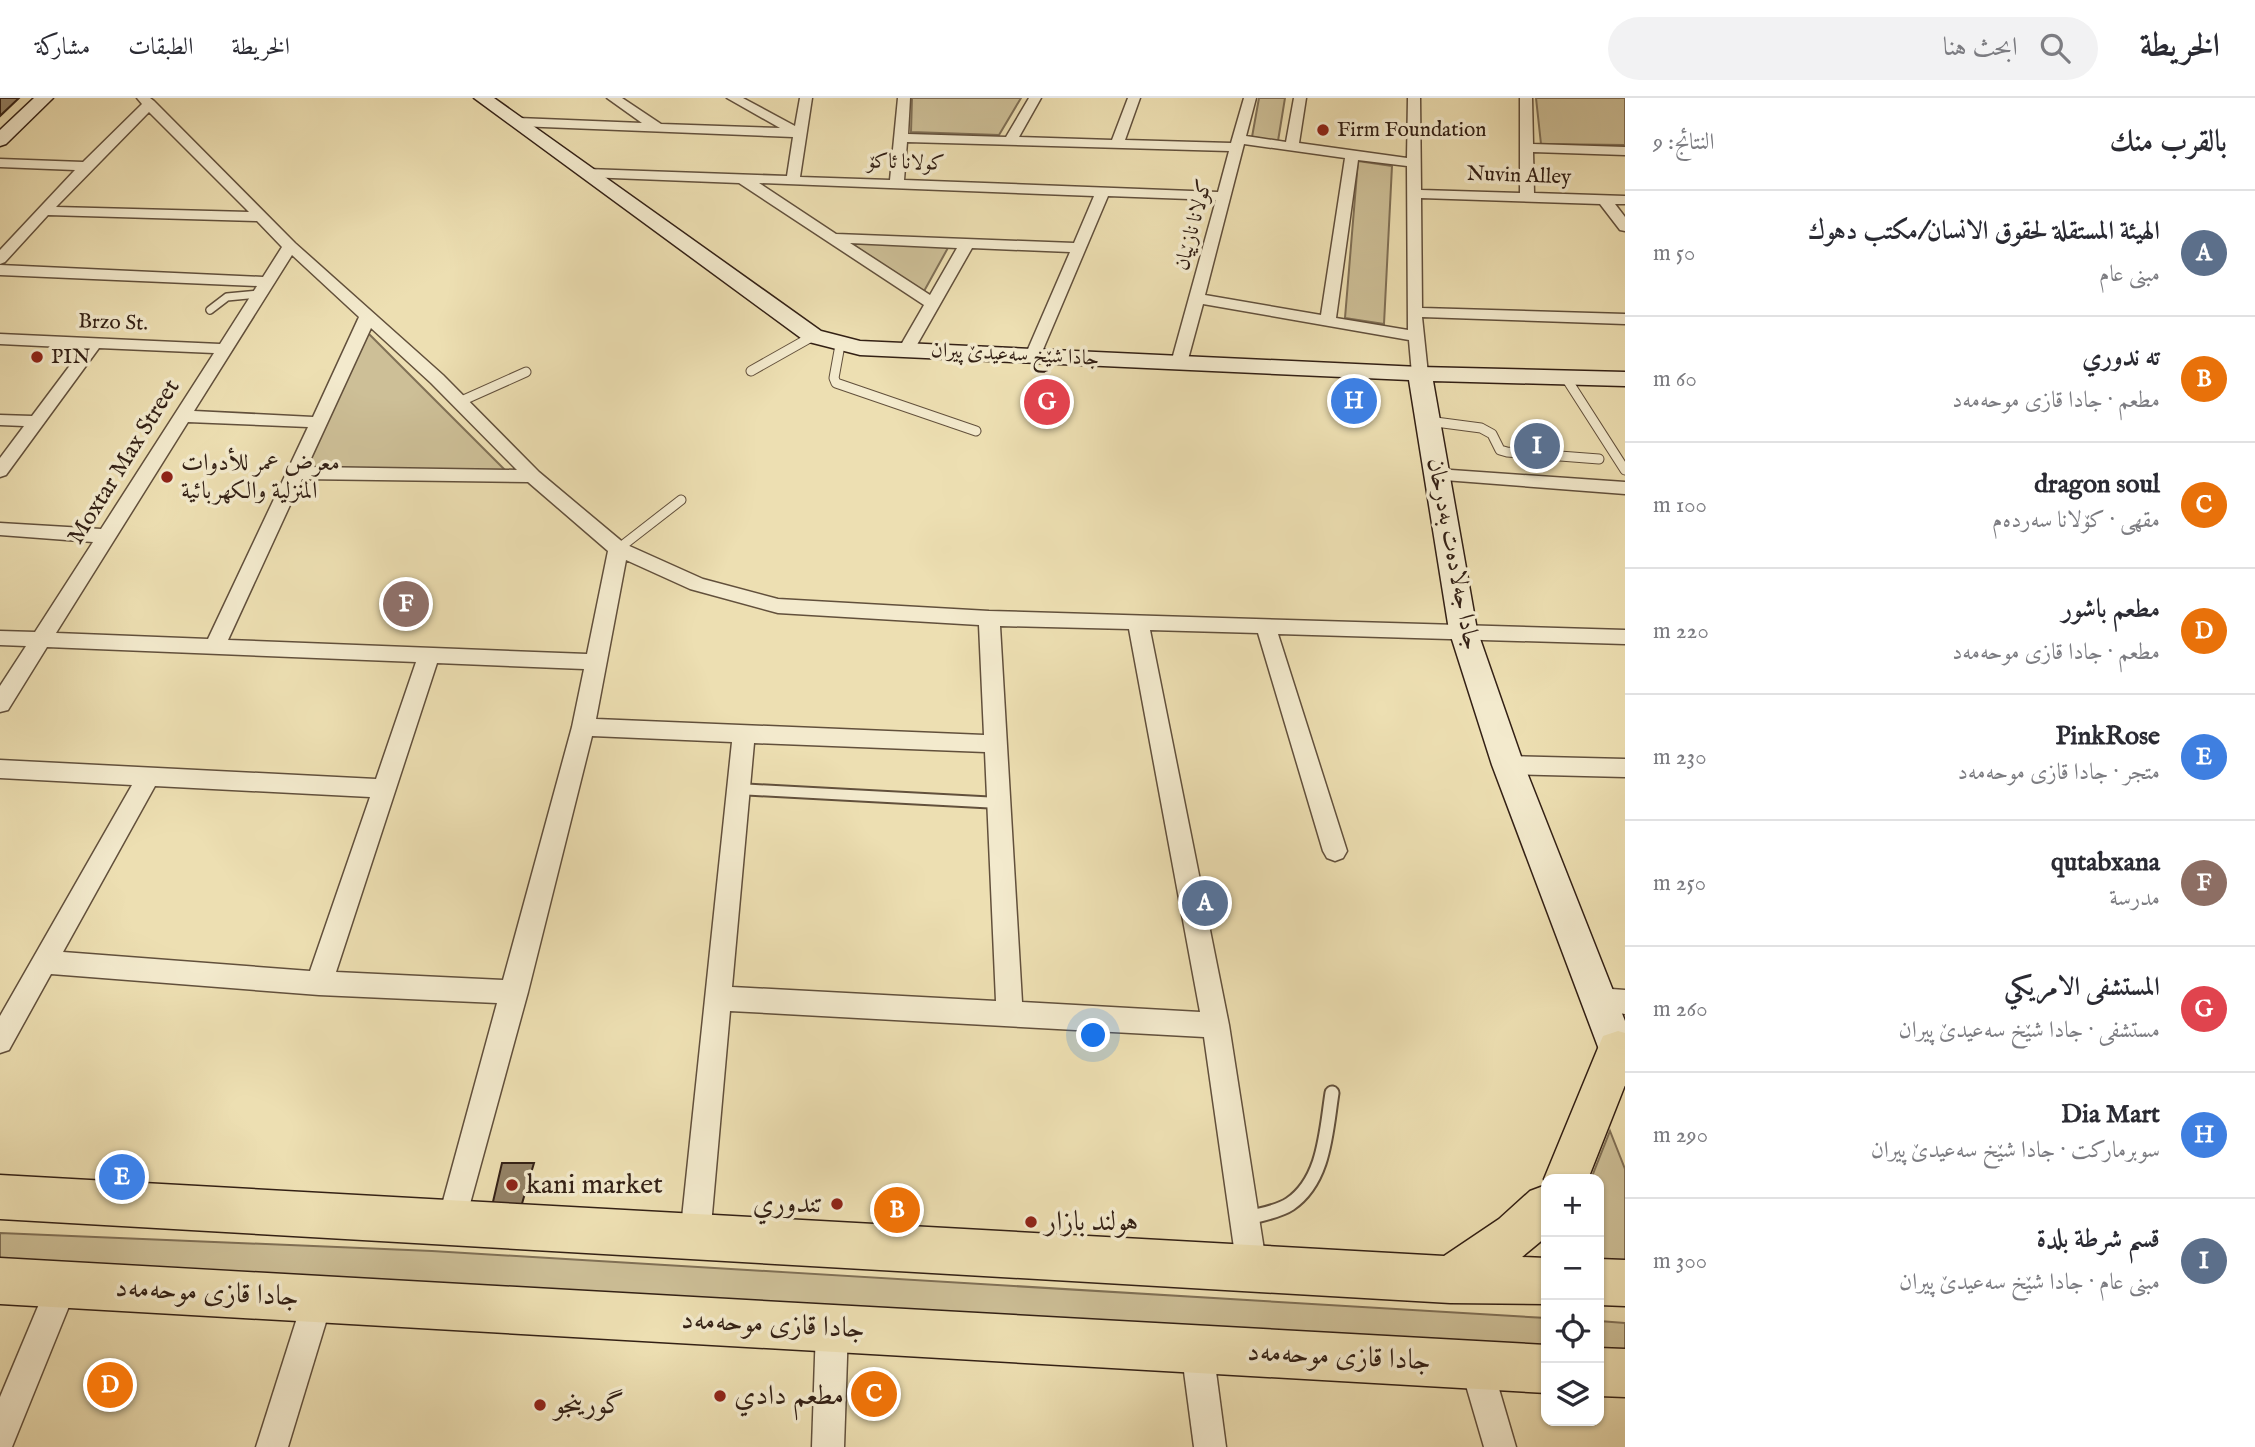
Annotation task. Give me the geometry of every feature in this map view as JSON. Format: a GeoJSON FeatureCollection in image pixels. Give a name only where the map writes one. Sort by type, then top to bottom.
{"type":"FeatureCollection","features":[{"type":"Feature","properties":{"kind":"main road"},"geometry":{"type":"LineString","coordinates":[[1568,1174],[1621,1059]]}},
{"type":"Feature","properties":{"kind":"main road"},"geometry":{"type":"LineString","coordinates":[[0,1197],[1450,1280],[1541,1282]]}},
{"type":"Feature","properties":{"kind":"main road"},"geometry":{"type":"LineString","coordinates":[[1450,1280],[1515,1235],[1541,1212]]}},
{"type":"Feature","properties":{"kind":"main road","name":"جادا قازی موحەمەد"},"geometry":{"type":"LineString","coordinates":[[0,1281],[1541,1369]]}},
{"type":"Feature","properties":{"kind":"main road"},"geometry":{"type":"LineString","coordinates":[[1604,1282],[1625,1283]]}},
{"type":"Feature","properties":{"kind":"main road"},"geometry":{"type":"LineString","coordinates":[[1604,1372],[1625,1373]]}},
{"type":"Feature","properties":{"kind":"street"},"geometry":{"type":"LineString","coordinates":[[0,139],[44,98]]}},
{"type":"Feature","properties":{"kind":"street","name":"جادا شێخ سەعیدێ پیران"},"geometry":{"type":"LineString","coordinates":[[483,98],[814,336],[840,345],[1420,374],[1625,379]]}},
{"type":"Feature","properties":{"kind":"street"},"geometry":{"type":"LineString","coordinates":[[613,98],[658,127]]}},
{"type":"Feature","properties":{"kind":"street"},"geometry":{"type":"LineString","coordinates":[[733,98],[782,126],[801,133]]}},
{"type":"Feature","properties":{"kind":"street"},"geometry":{"type":"LineString","coordinates":[[793,180],[806,98]]}},
{"type":"Feature","properties":{"kind":"street"},"geometry":{"type":"LineString","coordinates":[[897,184],[904,98]]}},
{"type":"Feature","properties":{"kind":"street"},"geometry":{"type":"LineString","coordinates":[[1010,141],[1035,98]]}},
{"type":"Feature","properties":{"kind":"street"},"geometry":{"type":"LineString","coordinates":[[1117,144],[1134,98]]}},
{"type":"Feature","properties":{"kind":"street","name":"کولانا نازێیان"},"geometry":{"type":"LineString","coordinates":[[1180,363],[1250,98]]}},
{"type":"Feature","properties":{"kind":"street"},"geometry":{"type":"LineString","coordinates":[[1292,146],[1300,98]]}},
{"type":"Feature","properties":{"kind":"street","name":"جادا جەلادەت بەدرخان"},"geometry":{"type":"LineString","coordinates":[[1414,98],[1412,194],[1415,336],[1463,630],[1508,765],[1611,1001],[1621,1059]]}},
{"type":"Feature","properties":{"kind":"street"},"geometry":{"type":"LineString","coordinates":[[1526,98],[1527,198]]}},
{"type":"Feature","properties":{"kind":"street"},"geometry":{"type":"LineString","coordinates":[[0,259],[146,101],[260,217],[459,402],[533,476],[618,549],[697,584],[778,606],[989,618],[1265,624],[1625,637]]}},
{"type":"Feature","properties":{"kind":"street"},"geometry":{"type":"LineString","coordinates":[[518,122],[801,133]]}},
{"type":"Feature","properties":{"kind":"street"},"geometry":{"type":"LineString","coordinates":[[901,138],[1117,144],[1238,143],[1292,146],[1412,163]]}},
{"type":"Feature","properties":{"kind":"street"},"geometry":{"type":"LineString","coordinates":[[1526,148],[1625,151]]}},
{"type":"Feature","properties":{"kind":"street"},"geometry":{"type":"LineString","coordinates":[[1328,321],[1352,154]]}},
{"type":"Feature","properties":{"kind":"street"},"geometry":{"type":"LineString","coordinates":[[0,163],[86,166]]}},
{"type":"Feature","properties":{"kind":"street","name":"کولانا ئاکۆ"},"geometry":{"type":"LineString","coordinates":[[587,173],[1224,196]]}},
{"type":"Feature","properties":{"kind":"street"},"geometry":{"type":"LineString","coordinates":[[743,179],[932,304]]}},
{"type":"Feature","properties":{"kind":"street"},"geometry":{"type":"LineString","coordinates":[[1032,356],[1103,192]]}},
{"type":"Feature","properties":{"kind":"street","name":"Nuvin Alley"},"geometry":{"type":"LineString","coordinates":[[1412,194],[1625,200]]}},
{"type":"Feature","properties":{"kind":"street"},"geometry":{"type":"LineString","coordinates":[[1605,200],[1625,227]]}},
{"type":"Feature","properties":{"kind":"street"},"geometry":{"type":"LineString","coordinates":[[45,211],[260,217]]}},
{"type":"Feature","properties":{"kind":"street"},"geometry":{"type":"LineString","coordinates":[[832,238],[1079,248]]}},
{"type":"Feature","properties":{"kind":"street"},"geometry":{"type":"LineString","coordinates":[[905,350],[968,242]]}},
{"type":"Feature","properties":{"kind":"street","name":"Moxtar Max Street"},"geometry":{"type":"LineString","coordinates":[[0,704],[290,246]]}},
{"type":"Feature","properties":{"kind":"street"},"geometry":{"type":"LineString","coordinates":[[0,270],[263,288]]}},
{"type":"Feature","properties":{"kind":"street"},"geometry":{"type":"LineString","coordinates":[[1197,298],[1415,336]]}},
{"type":"Feature","properties":{"kind":"street"},"geometry":{"type":"LineString","coordinates":[[1414,312],[1625,319]]}},
{"type":"Feature","properties":{"kind":"street"},"geometry":{"type":"LineString","coordinates":[[215,646],[368,316]]}},
{"type":"Feature","properties":{"kind":"street","name":"Brzo St."},"geometry":{"type":"LineString","coordinates":[[0,339],[224,349]]}},
{"type":"Feature","properties":{"kind":"street"},"geometry":{"type":"LineString","coordinates":[[0,471],[95,343]]}},
{"type":"Feature","properties":{"kind":"street"},"geometry":{"type":"LineString","coordinates":[[182,416],[317,422]]}},
{"type":"Feature","properties":{"kind":"street"},"geometry":{"type":"LineString","coordinates":[[0,420],[37,421]]}},
{"type":"Feature","properties":{"kind":"street"},"geometry":{"type":"LineString","coordinates":[[296,473],[533,476]]}},
{"type":"Feature","properties":{"kind":"street"},"geometry":{"type":"LineString","coordinates":[[1437,475],[1625,488]]}},
{"type":"Feature","properties":{"kind":"street"},"geometry":{"type":"LineString","coordinates":[[0,529],[106,536]]}},
{"type":"Feature","properties":{"kind":"street"},"geometry":{"type":"LineString","coordinates":[[452,1223],[583,727],[618,549]]}},
{"type":"Feature","properties":{"kind":"street"},"geometry":{"type":"LineString","coordinates":[[989,618],[1010,1015]]}},
{"type":"Feature","properties":{"kind":"street"},"geometry":{"type":"LineString","coordinates":[[1138,621],[1216,1025],[1252,1269]]}},
{"type":"Feature","properties":{"kind":"street"},"geometry":{"type":"LineString","coordinates":[[1265,624],[1335,851]]}},
{"type":"Feature","properties":{"kind":"street"},"geometry":{"type":"LineString","coordinates":[[0,638],[597,662]]}},
{"type":"Feature","properties":{"kind":"street"},"geometry":{"type":"LineString","coordinates":[[319,983],[429,655]]}},
{"type":"Feature","properties":{"kind":"street"},"geometry":{"type":"LineString","coordinates":[[583,727],[996,744]]}},
{"type":"Feature","properties":{"kind":"street"},"geometry":{"type":"LineString","coordinates":[[695,1237],[744,733]]}},
{"type":"Feature","properties":{"kind":"street"},"geometry":{"type":"LineString","coordinates":[[1508,765],[1625,768]]}},
{"type":"Feature","properties":{"kind":"street"},"geometry":{"type":"LineString","coordinates":[[0,769],[384,789]]}},
{"type":"Feature","properties":{"kind":"street"},"geometry":{"type":"LineString","coordinates":[[0,1041],[148,777]]}},
{"type":"Feature","properties":{"kind":"street"},"geometry":{"type":"LineString","coordinates":[[44,962],[319,983],[515,992]]}},
{"type":"Feature","properties":{"kind":"street"},"geometry":{"type":"LineString","coordinates":[[718,998],[1216,1025]]}},
{"type":"Feature","properties":{"kind":"street"},"geometry":{"type":"LineString","coordinates":[[0,1436],[63,1284]]}},
{"type":"Feature","properties":{"kind":"street"},"geometry":{"type":"LineString","coordinates":[[272,1447],[318,1299]]}},
{"type":"Feature","properties":{"kind":"street"},"geometry":{"type":"LineString","coordinates":[[828,1447],[832,1328]]}},
{"type":"Feature","properties":{"kind":"street"},"geometry":{"type":"LineString","coordinates":[[1197,1349],[1210,1447]]}},
{"type":"Feature","properties":{"kind":"street"},"geometry":{"type":"LineString","coordinates":[[1476,1365],[1500,1447]]}},
{"type":"Feature","properties":{"kind":"lane"},"geometry":{"type":"LineString","coordinates":[[210,310],[227,297],[263,288]]}},
{"type":"Feature","properties":{"kind":"lane"},"geometry":{"type":"LineString","coordinates":[[751,372],[814,336]]}},
{"type":"Feature","properties":{"kind":"lane"},"geometry":{"type":"LineString","coordinates":[[840,345],[834,378],[836,383],[976,431]]}},
{"type":"Feature","properties":{"kind":"lane"},"geometry":{"type":"LineString","coordinates":[[459,402],[526,372]]}},
{"type":"Feature","properties":{"kind":"lane"},"geometry":{"type":"LineString","coordinates":[[1566,377],[1625,470]]}},
{"type":"Feature","properties":{"kind":"lane"},"geometry":{"type":"LineString","coordinates":[[1427,421],[1482,428],[1492,434],[1500,450],[1507,452],[1599,459]]}},
{"type":"Feature","properties":{"kind":"lane"},"geometry":{"type":"LineString","coordinates":[[618,549],[681,500]]}},
{"type":"Feature","properties":{"kind":"lane"},"geometry":{"type":"LineString","coordinates":[[738,789],[999,803]]}},
{"type":"Feature","properties":{"kind":"lane"},"geometry":{"type":"LineString","coordinates":[[1245,1219],[1290,1204],[1308,1186],[1318,1170],[1332,1093]]}},
{"type":"Feature","properties":{"kind":"shaded area"},"geometry":{"type":"Polygon","coordinates":[[[912,98],[1021,98],[999,135],[911,132],[912,98]]]}},
{"type":"Feature","properties":{"kind":"shaded area"},"geometry":{"type":"Polygon","coordinates":[[[1259,98],[1285,98],[1278,141],[1252,137],[1259,98]]]}},
{"type":"Feature","properties":{"kind":"shaded area"},"geometry":{"type":"Polygon","coordinates":[[[1536,98],[1625,98],[1625,145],[1541,144],[1536,98]]]}},
{"type":"Feature","properties":{"kind":"shaded area"},"geometry":{"type":"Polygon","coordinates":[[[1358,161],[1392,166],[1384,324],[1345,318],[1358,161]]]}},
{"type":"Feature","properties":{"kind":"shaded area"},"geometry":{"type":"Polygon","coordinates":[[[851,243],[949,246],[923,293],[851,243]]]}},
{"type":"Feature","properties":{"kind":"shaded area"},"geometry":{"type":"Polygon","coordinates":[[[367,332],[506,471],[307,467],[367,332]]]}},
{"type":"Feature","properties":{"kind":"shaded area"},"geometry":{"type":"Polygon","coordinates":[[[1610,1131],[1625,1169],[1625,1263],[1604,1261],[1604,1174],[1593,1174],[1610,1131]]]}},
{"type":"Feature","properties":{"kind":"shaded area"},"geometry":{"type":"Polygon","coordinates":[[[0,1233],[432,1251],[1541,1318],[1541,1354],[0,1267],[0,1233]]]}},
{"type":"Feature","properties":{"kind":"shaded area"},"geometry":{"type":"Polygon","coordinates":[[[1604,1321],[1625,1323],[1625,1358],[1604,1357],[1604,1321]]]}},
{"type":"Feature","properties":{"kind":"building"},"geometry":{"type":"Polygon","coordinates":[[[0,98],[19,98],[0,116],[0,98]]]}},
{"type":"Feature","properties":{"kind":"building","name":"kani market"},"geometry":{"type":"Polygon","coordinates":[[[502,1163],[534,1163],[521,1207],[492,1206],[502,1163]]]}},
{"type":"Feature","properties":{"kind":"place","name":"Firm Foundation"},"geometry":{"type":"Point","coordinates":[1323,130]}},
{"type":"Feature","properties":{"kind":"place","name":"PIN"},"geometry":{"type":"Point","coordinates":[37,357]}},
{"type":"Feature","properties":{"kind":"place","name":"Dia Mart"},"geometry":{"type":"Point","coordinates":[1354,401]}},
{"type":"Feature","properties":{"kind":"place","name":"المستشفى الامريكي"},"geometry":{"type":"Point","coordinates":[1047,402]}},
{"type":"Feature","properties":{"kind":"place","name":"قسم شرطة بلدة"},"geometry":{"type":"Point","coordinates":[1537,446]}},
{"type":"Feature","properties":{"kind":"place","name":"معرض عمر للأدوات المنزلية والكهربائية"},"geometry":{"type":"Point","coordinates":[167,477]}},
{"type":"Feature","properties":{"kind":"place","name":"qutabxana"},"geometry":{"type":"Point","coordinates":[406,604]}},
{"type":"Feature","properties":{"kind":"place","name":"الهيئة المستقلة لحقوق الانسان/مكتب دهوك"},"geometry":{"type":"Point","coordinates":[1205,903]}},
{"type":"Feature","properties":{"kind":"place","name":"PinkRose"},"geometry":{"type":"Point","coordinates":[122,1177]}},
{"type":"Feature","properties":{"kind":"place","name":"kani market"},"geometry":{"type":"Point","coordinates":[512,1185]}},
{"type":"Feature","properties":{"kind":"place","name":"تندوري"},"geometry":{"type":"Point","coordinates":[837,1204]}},
{"type":"Feature","properties":{"kind":"place","name":"ته ندوري"},"geometry":{"type":"Point","coordinates":[897,1210]}},
{"type":"Feature","properties":{"kind":"place","name":"هولند بازار"},"geometry":{"type":"Point","coordinates":[1031,1222]}},
{"type":"Feature","properties":{"kind":"place","name":"مطعم باشور"},"geometry":{"type":"Point","coordinates":[110,1385]}},
{"type":"Feature","properties":{"kind":"place","name":"dragon soul"},"geometry":{"type":"Point","coordinates":[874,1394]}},
{"type":"Feature","properties":{"kind":"place","name":"مطعم دادي"},"geometry":{"type":"Point","coordinates":[720,1396]}},
{"type":"Feature","properties":{"kind":"place","name":"گورينجو"},"geometry":{"type":"Point","coordinates":[540,1405]}}]}
